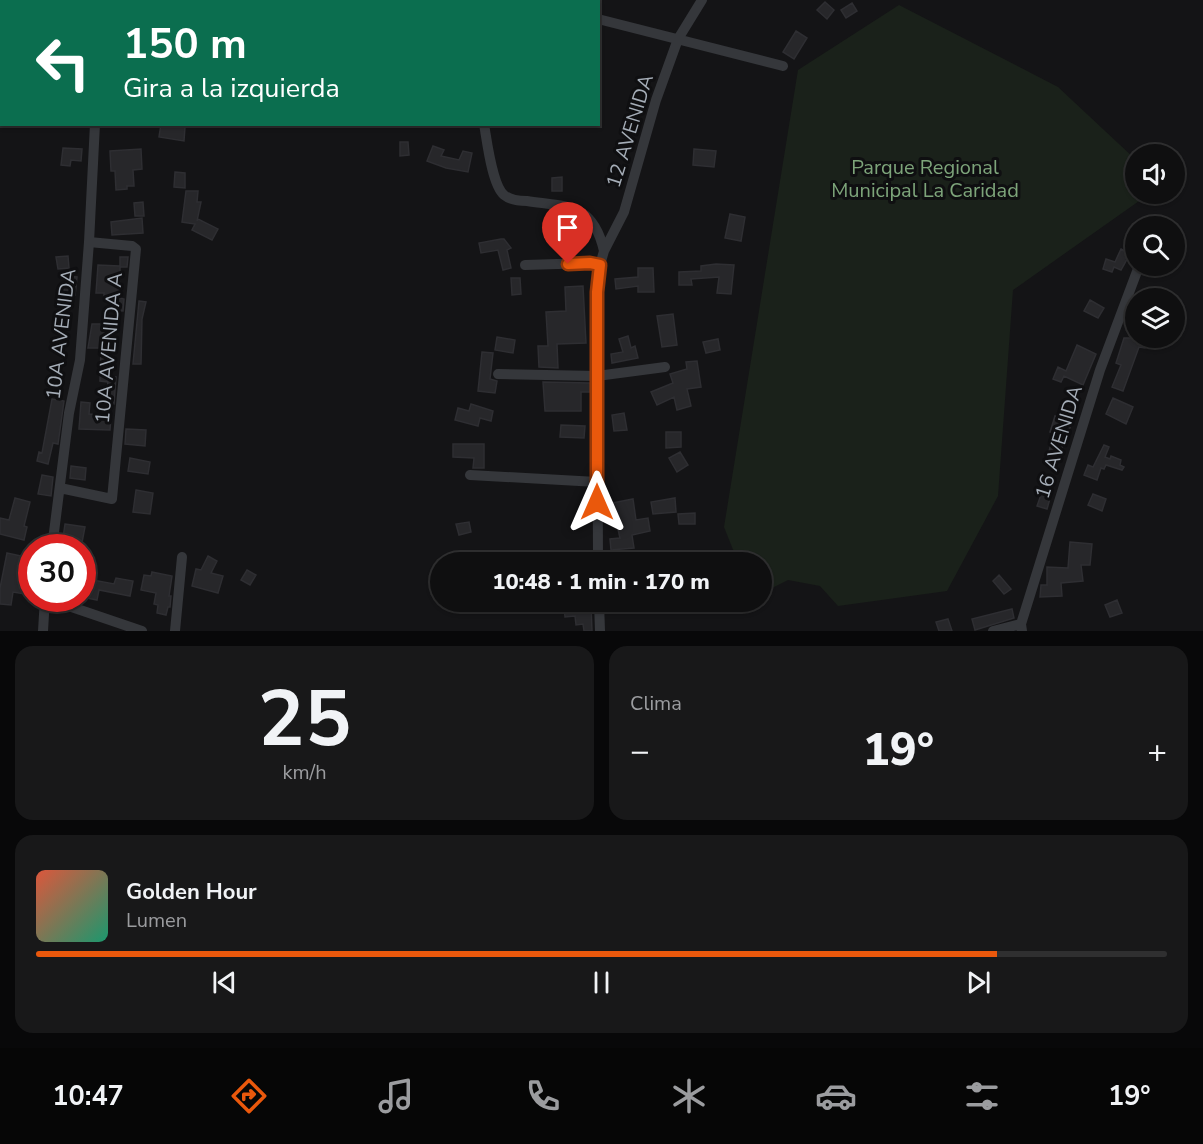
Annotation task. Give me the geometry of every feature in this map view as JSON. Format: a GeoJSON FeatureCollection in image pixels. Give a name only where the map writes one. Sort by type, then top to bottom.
{"type":"FeatureCollection","features":[{"type":"Feature","properties":{"kind":"street","name":"12 AVENIDA"},"geometry":{"type":"LineString","coordinates":[[598,552],[597,292],[600,265],[604,250],[624,212],[656,100],[678,39],[702,0]]}},
{"type":"Feature","properties":{"kind":"street"},"geometry":{"type":"LineString","coordinates":[[600,20],[783,66]]}},
{"type":"Feature","properties":{"kind":"street","name":"10A AVENIDA"},"geometry":{"type":"LineString","coordinates":[[54,534],[69,413],[80,360],[95,126]]}},
{"type":"Feature","properties":{"kind":"street"},"geometry":{"type":"LineString","coordinates":[[484,126],[497,186],[505,196],[516,200],[566,206],[582,212],[593,221],[600,234],[604,250]]}},
{"type":"Feature","properties":{"kind":"street","name":"10A AVENIDA A"},"geometry":{"type":"LineString","coordinates":[[60,488],[112,499],[136,249],[132,246],[89,242]]}},
{"type":"Feature","properties":{"kind":"street"},"geometry":{"type":"LineString","coordinates":[[525,266],[590,263],[600,265]]}},
{"type":"Feature","properties":{"kind":"street","name":"16 AVENIDA"},"geometry":{"type":"LineString","coordinates":[[1022,628],[1100,370],[1135,276]]}},
{"type":"Feature","properties":{"kind":"street"},"geometry":{"type":"LineString","coordinates":[[498,374],[597,376],[665,367]]}},
{"type":"Feature","properties":{"kind":"street"},"geometry":{"type":"LineString","coordinates":[[470,475],[597,482]]}},
{"type":"Feature","properties":{"kind":"street"},"geometry":{"type":"LineString","coordinates":[[175,631],[182,557]]}},
{"type":"Feature","properties":{"kind":"street"},"geometry":{"type":"LineString","coordinates":[[43,631],[44,612]]}},
{"type":"Feature","properties":{"kind":"street"},"geometry":{"type":"LineString","coordinates":[[86,612],[142,631]]}},
{"type":"Feature","properties":{"kind":"street"},"geometry":{"type":"LineString","coordinates":[[599,612],[600,631]]}},
{"type":"Feature","properties":{"kind":"street"},"geometry":{"type":"LineString","coordinates":[[993,631],[1022,628]]}},
{"type":"Feature","properties":{"kind":"green space","name":"Parque Regional Municipal La Caridad"},"geometry":{"type":"Polygon","coordinates":[[[899,5],[1058,87],[1125,150],[1125,204],[1135,204],[1013,290],[998,496],[947,591],[838,606],[820,586],[788,580],[772,588],[772,552],[734,552],[724,527],[798,70],[899,5]]]}},
{"type":"Feature","properties":{"kind":"building"},"geometry":{"type":"Polygon","coordinates":[[[825,2],[834,10],[827,19],[817,10],[825,2]]]}},
{"type":"Feature","properties":{"kind":"building"},"geometry":{"type":"Polygon","coordinates":[[[852,3],[857,11],[846,18],[841,10],[852,3]]]}},
{"type":"Feature","properties":{"kind":"building"},"geometry":{"type":"Polygon","coordinates":[[[796,31],[807,38],[794,59],[783,52],[796,31]]]}},
{"type":"Feature","properties":{"kind":"building"},"geometry":{"type":"Polygon","coordinates":[[[161,126],[185,127],[184,141],[159,137],[161,126]]]}},
{"type":"Feature","properties":{"kind":"building"},"geometry":{"type":"Polygon","coordinates":[[[400,142],[408,142],[409,155],[400,156],[400,142]]]}},
{"type":"Feature","properties":{"kind":"building"},"geometry":{"type":"Polygon","coordinates":[[[433,146],[444,150],[441,156],[459,160],[463,151],[472,153],[468,172],[446,168],[427,161],[433,146]]]}},
{"type":"Feature","properties":{"kind":"building"},"geometry":{"type":"Polygon","coordinates":[[[63,148],[82,149],[81,161],[71,160],[70,166],[61,165],[63,148]]]}},
{"type":"Feature","properties":{"kind":"building"},"geometry":{"type":"Polygon","coordinates":[[[141,149],[142,169],[133,170],[134,186],[116,190],[115,171],[111,171],[110,151],[141,149]]]}},
{"type":"Feature","properties":{"kind":"building"},"geometry":{"type":"Polygon","coordinates":[[[694,149],[716,151],[714,167],[693,165],[694,149]]]}},
{"type":"Feature","properties":{"kind":"building"},"geometry":{"type":"Polygon","coordinates":[[[175,172],[185,173],[185,188],[174,187],[175,172]]]}},
{"type":"Feature","properties":{"kind":"building"},"geometry":{"type":"Polygon","coordinates":[[[562,177],[562,191],[552,191],[552,178],[562,177]]]}},
{"type":"Feature","properties":{"kind":"building"},"geometry":{"type":"Polygon","coordinates":[[[186,191],[198,191],[197,202],[201,202],[197,221],[198,219],[218,229],[212,240],[192,230],[195,224],[182,222],[186,191]]]}},
{"type":"Feature","properties":{"kind":"building"},"geometry":{"type":"Polygon","coordinates":[[[143,202],[144,216],[135,216],[134,203],[143,202]]]}},
{"type":"Feature","properties":{"kind":"building"},"geometry":{"type":"Polygon","coordinates":[[[730,214],[745,217],[741,241],[725,238],[730,214]]]}},
{"type":"Feature","properties":{"kind":"building"},"geometry":{"type":"Polygon","coordinates":[[[142,218],[143,233],[112,235],[111,222],[142,218]]]}},
{"type":"Feature","properties":{"kind":"building"},"geometry":{"type":"Polygon","coordinates":[[[504,239],[511,248],[507,250],[511,268],[503,270],[498,250],[481,253],[479,243],[504,239]]]}},
{"type":"Feature","properties":{"kind":"building"},"geometry":{"type":"Polygon","coordinates":[[[1121,249],[1125,251],[1125,263],[1121,270],[1114,267],[1112,272],[1103,269],[1106,259],[1115,262],[1121,249]]]}},
{"type":"Feature","properties":{"kind":"building"},"geometry":{"type":"Polygon","coordinates":[[[68,256],[69,268],[58,269],[56,257],[68,256]]]}},
{"type":"Feature","properties":{"kind":"building"},"geometry":{"type":"Polygon","coordinates":[[[120,257],[128,257],[127,267],[120,267],[120,298],[124,299],[123,311],[111,310],[111,299],[104,299],[104,293],[96,293],[98,265],[120,266],[120,257]]]}},
{"type":"Feature","properties":{"kind":"building"},"geometry":{"type":"Polygon","coordinates":[[[734,265],[731,294],[717,293],[719,277],[691,279],[692,285],[679,285],[679,272],[701,271],[701,266],[734,265]]]}},
{"type":"Feature","properties":{"kind":"building"},"geometry":{"type":"Polygon","coordinates":[[[638,268],[653,268],[654,292],[638,292],[638,286],[616,289],[615,279],[638,277],[638,268]]]}},
{"type":"Feature","properties":{"kind":"building"},"geometry":{"type":"Polygon","coordinates":[[[64,276],[77,277],[75,295],[64,293],[64,276]]]}},
{"type":"Feature","properties":{"kind":"building"},"geometry":{"type":"Polygon","coordinates":[[[511,278],[520,278],[521,294],[512,295],[511,278]]]}},
{"type":"Feature","properties":{"kind":"building"},"geometry":{"type":"Polygon","coordinates":[[[583,286],[586,343],[557,344],[558,368],[539,367],[538,346],[548,346],[546,312],[566,311],[565,287],[583,286]]]}},
{"type":"Feature","properties":{"kind":"building"},"geometry":{"type":"Polygon","coordinates":[[[1090,300],[1104,308],[1098,318],[1084,311],[1090,300]]]}},
{"type":"Feature","properties":{"kind":"building"},"geometry":{"type":"Polygon","coordinates":[[[139,301],[146,302],[142,319],[141,364],[133,364],[139,301]]]}},
{"type":"Feature","properties":{"kind":"building"},"geometry":{"type":"Polygon","coordinates":[[[673,314],[677,345],[662,347],[657,316],[673,314]]]}},
{"type":"Feature","properties":{"kind":"building"},"geometry":{"type":"Polygon","coordinates":[[[92,324],[104,324],[104,329],[108,329],[108,340],[115,340],[115,350],[109,350],[107,382],[100,381],[101,348],[88,348],[92,324]]]}},
{"type":"Feature","properties":{"kind":"building"},"geometry":{"type":"Polygon","coordinates":[[[628,336],[631,348],[635,346],[638,358],[612,363],[611,354],[623,352],[619,339],[628,336]]]}},
{"type":"Feature","properties":{"kind":"building"},"geometry":{"type":"Polygon","coordinates":[[[497,337],[515,340],[513,353],[495,350],[497,337]]]}},
{"type":"Feature","properties":{"kind":"building"},"geometry":{"type":"Polygon","coordinates":[[[1124,338],[1125,348],[1139,348],[1123,391],[1112,387],[1121,365],[1116,363],[1124,338]]]}},
{"type":"Feature","properties":{"kind":"building"},"geometry":{"type":"Polygon","coordinates":[[[718,339],[720,350],[706,353],[703,342],[718,339]]]}},
{"type":"Feature","properties":{"kind":"building"},"geometry":{"type":"Polygon","coordinates":[[[1077,345],[1096,354],[1083,385],[1064,376],[1061,382],[1053,379],[1058,367],[1066,371],[1077,345]]]}},
{"type":"Feature","properties":{"kind":"building"},"geometry":{"type":"Polygon","coordinates":[[[482,352],[493,353],[490,379],[497,381],[495,393],[478,391],[482,352]]]}},
{"type":"Feature","properties":{"kind":"building"},"geometry":{"type":"Polygon","coordinates":[[[697,361],[701,387],[687,389],[691,406],[677,410],[674,397],[657,405],[651,392],[673,383],[670,374],[687,369],[686,362],[697,361]]]}},
{"type":"Feature","properties":{"kind":"building"},"geometry":{"type":"Polygon","coordinates":[[[108,376],[116,377],[114,404],[107,403],[108,376]]]}},
{"type":"Feature","properties":{"kind":"building"},"geometry":{"type":"Polygon","coordinates":[[[543,382],[590,383],[590,392],[581,392],[581,411],[545,411],[543,382]]]}},
{"type":"Feature","properties":{"kind":"building"},"geometry":{"type":"Polygon","coordinates":[[[1113,398],[1133,407],[1126,424],[1106,414],[1113,398]]]}},
{"type":"Feature","properties":{"kind":"building"},"geometry":{"type":"Polygon","coordinates":[[[52,399],[64,401],[58,444],[53,443],[48,464],[37,461],[39,452],[42,453],[52,399]]]}},
{"type":"Feature","properties":{"kind":"building"},"geometry":{"type":"Polygon","coordinates":[[[81,402],[90,403],[89,414],[111,416],[110,430],[79,429],[81,402]]]}},
{"type":"Feature","properties":{"kind":"building"},"geometry":{"type":"Polygon","coordinates":[[[471,404],[493,411],[491,421],[480,418],[478,426],[455,420],[458,408],[469,411],[471,404]]]}},
{"type":"Feature","properties":{"kind":"building"},"geometry":{"type":"Polygon","coordinates":[[[624,413],[627,430],[614,431],[612,415],[624,413]]]}},
{"type":"Feature","properties":{"kind":"building"},"geometry":{"type":"Polygon","coordinates":[[[1055,416],[1072,421],[1060,455],[1049,452],[1053,433],[1050,432],[1055,416]]]}},
{"type":"Feature","properties":{"kind":"building"},"geometry":{"type":"Polygon","coordinates":[[[561,425],[585,426],[584,438],[560,437],[561,425]]]}},
{"type":"Feature","properties":{"kind":"building"},"geometry":{"type":"Polygon","coordinates":[[[126,429],[146,430],[145,446],[125,444],[126,429]]]}},
{"type":"Feature","properties":{"kind":"building"},"geometry":{"type":"Polygon","coordinates":[[[666,432],[681,432],[681,447],[666,448],[666,432]]]}},
{"type":"Feature","properties":{"kind":"building"},"geometry":{"type":"Polygon","coordinates":[[[453,444],[484,444],[484,468],[473,468],[474,458],[453,457],[453,444]]]}},
{"type":"Feature","properties":{"kind":"building"},"geometry":{"type":"Polygon","coordinates":[[[1104,445],[1109,447],[1105,457],[1110,459],[1111,456],[1121,460],[1120,465],[1124,467],[1122,470],[1106,465],[1104,469],[1101,468],[1097,480],[1084,475],[1088,465],[1093,467],[1104,445]]]}},
{"type":"Feature","properties":{"kind":"building"},"geometry":{"type":"Polygon","coordinates":[[[680,452],[688,465],[677,472],[669,458],[680,452]]]}},
{"type":"Feature","properties":{"kind":"building"},"geometry":{"type":"Polygon","coordinates":[[[130,458],[150,462],[148,474],[128,471],[130,458]]]}},
{"type":"Feature","properties":{"kind":"building"},"geometry":{"type":"Polygon","coordinates":[[[71,466],[86,468],[85,480],[70,478],[71,466]]]}},
{"type":"Feature","properties":{"kind":"building"},"geometry":{"type":"Polygon","coordinates":[[[42,475],[53,477],[51,496],[38,494],[42,475]]]}},
{"type":"Feature","properties":{"kind":"building"},"geometry":{"type":"Polygon","coordinates":[[[136,490],[153,493],[150,514],[133,512],[136,490]]]}},
{"type":"Feature","properties":{"kind":"building"},"geometry":{"type":"Polygon","coordinates":[[[1042,492],[1051,495],[1047,509],[1037,506],[1042,492]]]}},
{"type":"Feature","properties":{"kind":"building"},"geometry":{"type":"Polygon","coordinates":[[[1093,494],[1106,499],[1102,511],[1088,505],[1093,494]]]}},
{"type":"Feature","properties":{"kind":"building"},"geometry":{"type":"Polygon","coordinates":[[[15,498],[30,502],[24,526],[27,527],[25,534],[18,534],[18,538],[0,534],[0,518],[9,520],[15,498]]]}},
{"type":"Feature","properties":{"kind":"building"},"geometry":{"type":"Polygon","coordinates":[[[675,498],[676,512],[653,514],[651,502],[675,498]]]}},
{"type":"Feature","properties":{"kind":"building"},"geometry":{"type":"Polygon","coordinates":[[[633,499],[636,520],[648,518],[650,531],[632,535],[634,548],[611,550],[610,539],[620,538],[612,503],[633,499]]]}},
{"type":"Feature","properties":{"kind":"building"},"geometry":{"type":"Polygon","coordinates":[[[695,513],[695,524],[679,524],[678,514],[695,513]]]}},
{"type":"Feature","properties":{"kind":"building"},"geometry":{"type":"Polygon","coordinates":[[[469,522],[471,532],[459,535],[456,524],[469,522]]]}},
{"type":"Feature","properties":{"kind":"building"},"geometry":{"type":"Polygon","coordinates":[[[65,524],[85,527],[84,534],[64,534],[65,524]]]}},
{"type":"Feature","properties":{"kind":"building"},"geometry":{"type":"Polygon","coordinates":[[[1070,542],[1092,544],[1090,565],[1081,565],[1083,581],[1061,583],[1062,596],[1040,597],[1041,585],[1047,585],[1047,567],[1068,568],[1070,542]]]}},
{"type":"Feature","properties":{"kind":"building"},"geometry":{"type":"Polygon","coordinates":[[[7,553],[18,555],[18,593],[13,592],[11,605],[0,604],[0,588],[7,553]]]}},
{"type":"Feature","properties":{"kind":"building"},"geometry":{"type":"Polygon","coordinates":[[[208,556],[217,561],[211,573],[223,576],[218,593],[192,586],[196,569],[201,570],[208,556]]]}},
{"type":"Feature","properties":{"kind":"building"},"geometry":{"type":"Polygon","coordinates":[[[247,570],[256,575],[250,585],[241,580],[247,570]]]}},
{"type":"Feature","properties":{"kind":"building"},"geometry":{"type":"Polygon","coordinates":[[[152,572],[172,576],[170,607],[166,615],[157,613],[158,605],[154,604],[156,593],[141,590],[144,575],[151,576],[152,572]]]}},
{"type":"Feature","properties":{"kind":"building"},"geometry":{"type":"Polygon","coordinates":[[[999,575],[1011,589],[1004,594],[993,581],[999,575]]]}},
{"type":"Feature","properties":{"kind":"building"},"geometry":{"type":"Polygon","coordinates":[[[116,578],[133,581],[130,596],[99,590],[97,600],[96,581],[114,584],[116,578]]]}},
{"type":"Feature","properties":{"kind":"building"},"geometry":{"type":"Polygon","coordinates":[[[1117,600],[1122,613],[1110,617],[1105,605],[1117,600]]]}},
{"type":"Feature","properties":{"kind":"building"},"geometry":{"type":"Polygon","coordinates":[[[1012,609],[1014,618],[975,630],[972,619],[1012,609]]]}},
{"type":"Feature","properties":{"kind":"building"},"geometry":{"type":"Polygon","coordinates":[[[565,612],[591,612],[592,631],[584,631],[583,624],[576,625],[575,616],[565,617],[565,612]]]}},
{"type":"Feature","properties":{"kind":"building"},"geometry":{"type":"Polygon","coordinates":[[[948,619],[952,631],[939,631],[936,622],[948,619]]]}},
{"type":"Feature","properties":{"kind":"route"},"geometry":{"type":"LineString","coordinates":[[568,264],[600,265],[597,292],[597,502]]}}]}
